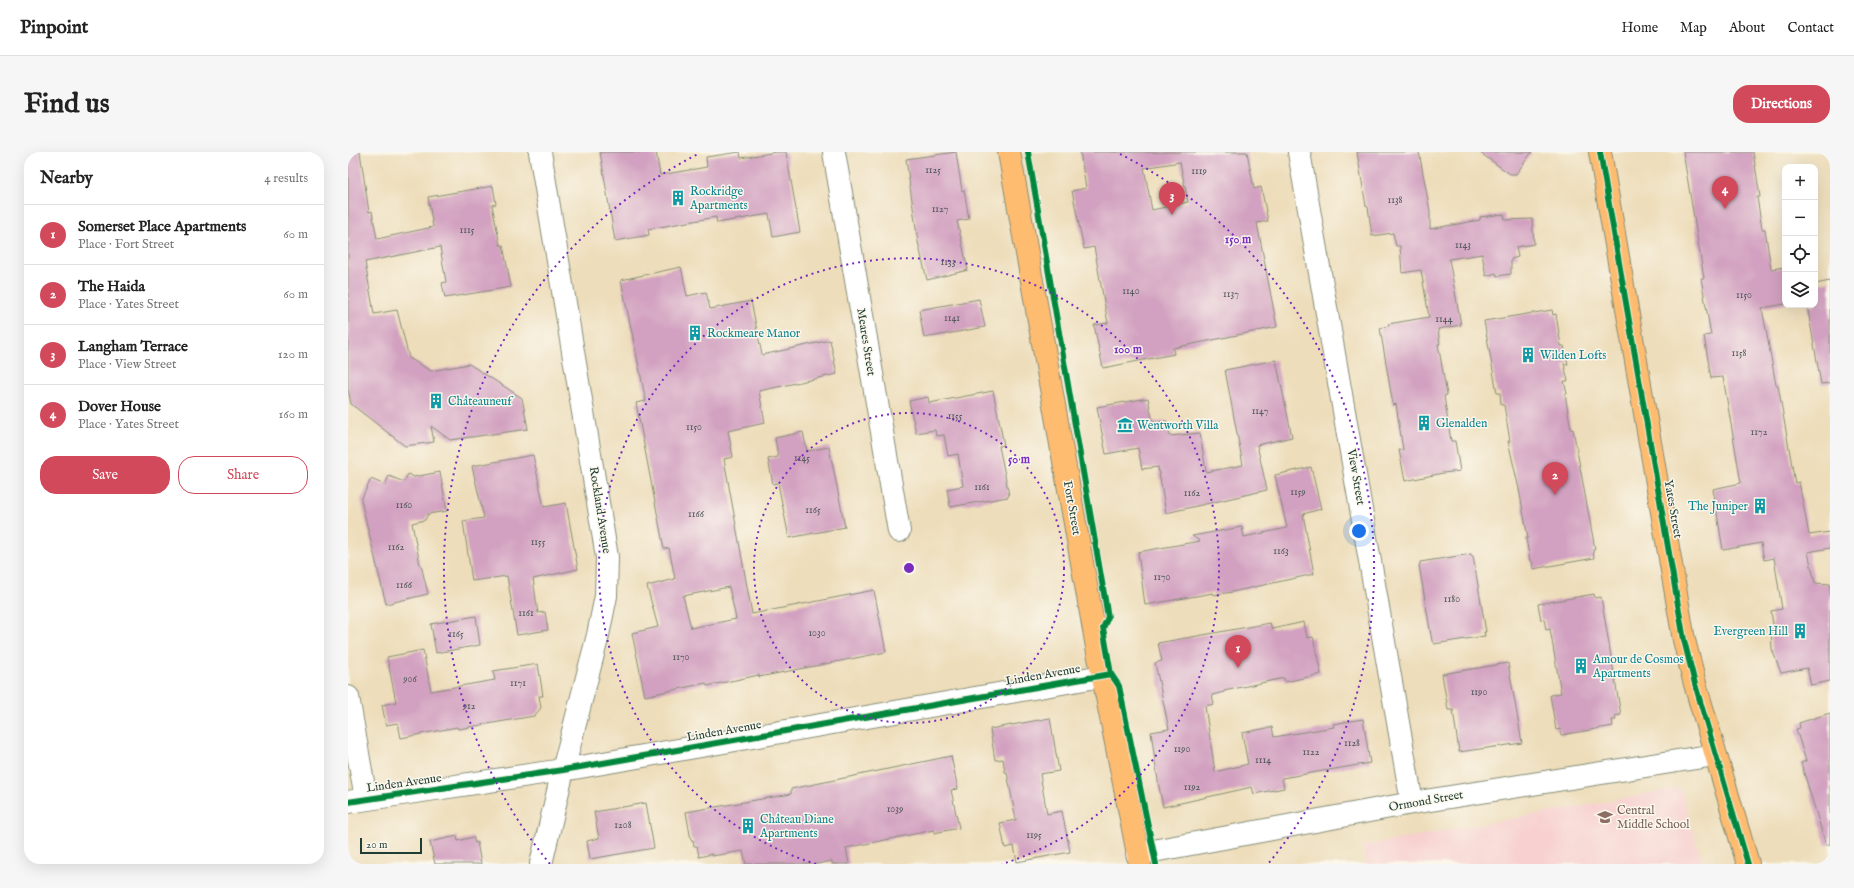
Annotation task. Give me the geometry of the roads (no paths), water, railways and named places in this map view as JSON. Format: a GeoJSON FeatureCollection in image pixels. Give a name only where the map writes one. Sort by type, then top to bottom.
{"type":"FeatureCollection","features":[{"type":"Feature","properties":{"kind":"main road","name":"Fort Street"},"geometry":{"type":"LineString","coordinates":[[1009,152],[1102,676],[1138,859]]}},
{"type":"Feature","properties":{"kind":"main road","name":"Yates Street"},"geometry":{"type":"LineString","coordinates":[[1600,152],[1684,640],[1715,755],[1748,864]]}},
{"type":"Feature","properties":{"kind":"street","name":"Rockland Avenue"},"geometry":{"type":"LineString","coordinates":[[540,152],[607,557],[606,596],[598,635],[563,770],[541,864]]}},
{"type":"Feature","properties":{"kind":"street","name":"Meares Street"},"geometry":{"type":"LineString","coordinates":[[834,152],[899,531]]}},
{"type":"Feature","properties":{"kind":"street","name":"View Street"},"geometry":{"type":"LineString","coordinates":[[1300,152],[1412,803]]}},
{"type":"Feature","properties":{"kind":"street","name":"Linden Avenue"},"geometry":{"type":"LineString","coordinates":[[357,801],[563,770],[1102,676]]}},
{"type":"Feature","properties":{"kind":"street"},"geometry":{"type":"LineString","coordinates":[[348,697],[357,801]]}},
{"type":"Feature","properties":{"kind":"street","name":"Ormond Street"},"geometry":{"type":"LineString","coordinates":[[1138,859],[1412,803],[1715,755]]}},
{"type":"Feature","properties":{"kind":"place","name":"Rockridge Apartments"},"geometry":{"type":"Point","coordinates":[678,198]}},
{"type":"Feature","properties":{"kind":"place","name":"Dover House"},"geometry":{"type":"Point","coordinates":[1725,209]}},
{"type":"Feature","properties":{"kind":"place","name":"Langham Terrace"},"geometry":{"type":"Point","coordinates":[1172,215]}},
{"type":"Feature","properties":{"kind":"place","name":"Rockmeare Manor"},"geometry":{"type":"Point","coordinates":[695,333]}},
{"type":"Feature","properties":{"kind":"place","name":"Wilden Lofts"},"geometry":{"type":"Point","coordinates":[1528,355]}},
{"type":"Feature","properties":{"kind":"place","name":"Châteauneuf"},"geometry":{"type":"Point","coordinates":[436,401]}},
{"type":"Feature","properties":{"kind":"place","name":"Glenalden"},"geometry":{"type":"Point","coordinates":[1424,423]}},
{"type":"Feature","properties":{"kind":"place","name":"Wentworth Villa"},"geometry":{"type":"Point","coordinates":[1125,425]}},
{"type":"Feature","properties":{"kind":"place","name":"The Haida"},"geometry":{"type":"Point","coordinates":[1555,495]}},
{"type":"Feature","properties":{"kind":"place","name":"The Juniper"},"geometry":{"type":"Point","coordinates":[1760,506]}},
{"type":"Feature","properties":{"kind":"place","name":"Evergreen Hill"},"geometry":{"type":"Point","coordinates":[1800,631]}},
{"type":"Feature","properties":{"kind":"place","name":"Amour de Cosmos Apartments"},"geometry":{"type":"Point","coordinates":[1581,666]}},
{"type":"Feature","properties":{"kind":"place","name":"Somerset Place Apartments"},"geometry":{"type":"Point","coordinates":[1238,668]}},
{"type":"Feature","properties":{"kind":"place","name":"Central Middle School"},"geometry":{"type":"Point","coordinates":[1605,817]}},
{"type":"Feature","properties":{"kind":"place","name":"Château Diane Apartments"},"geometry":{"type":"Point","coordinates":[748,826]}}]}
